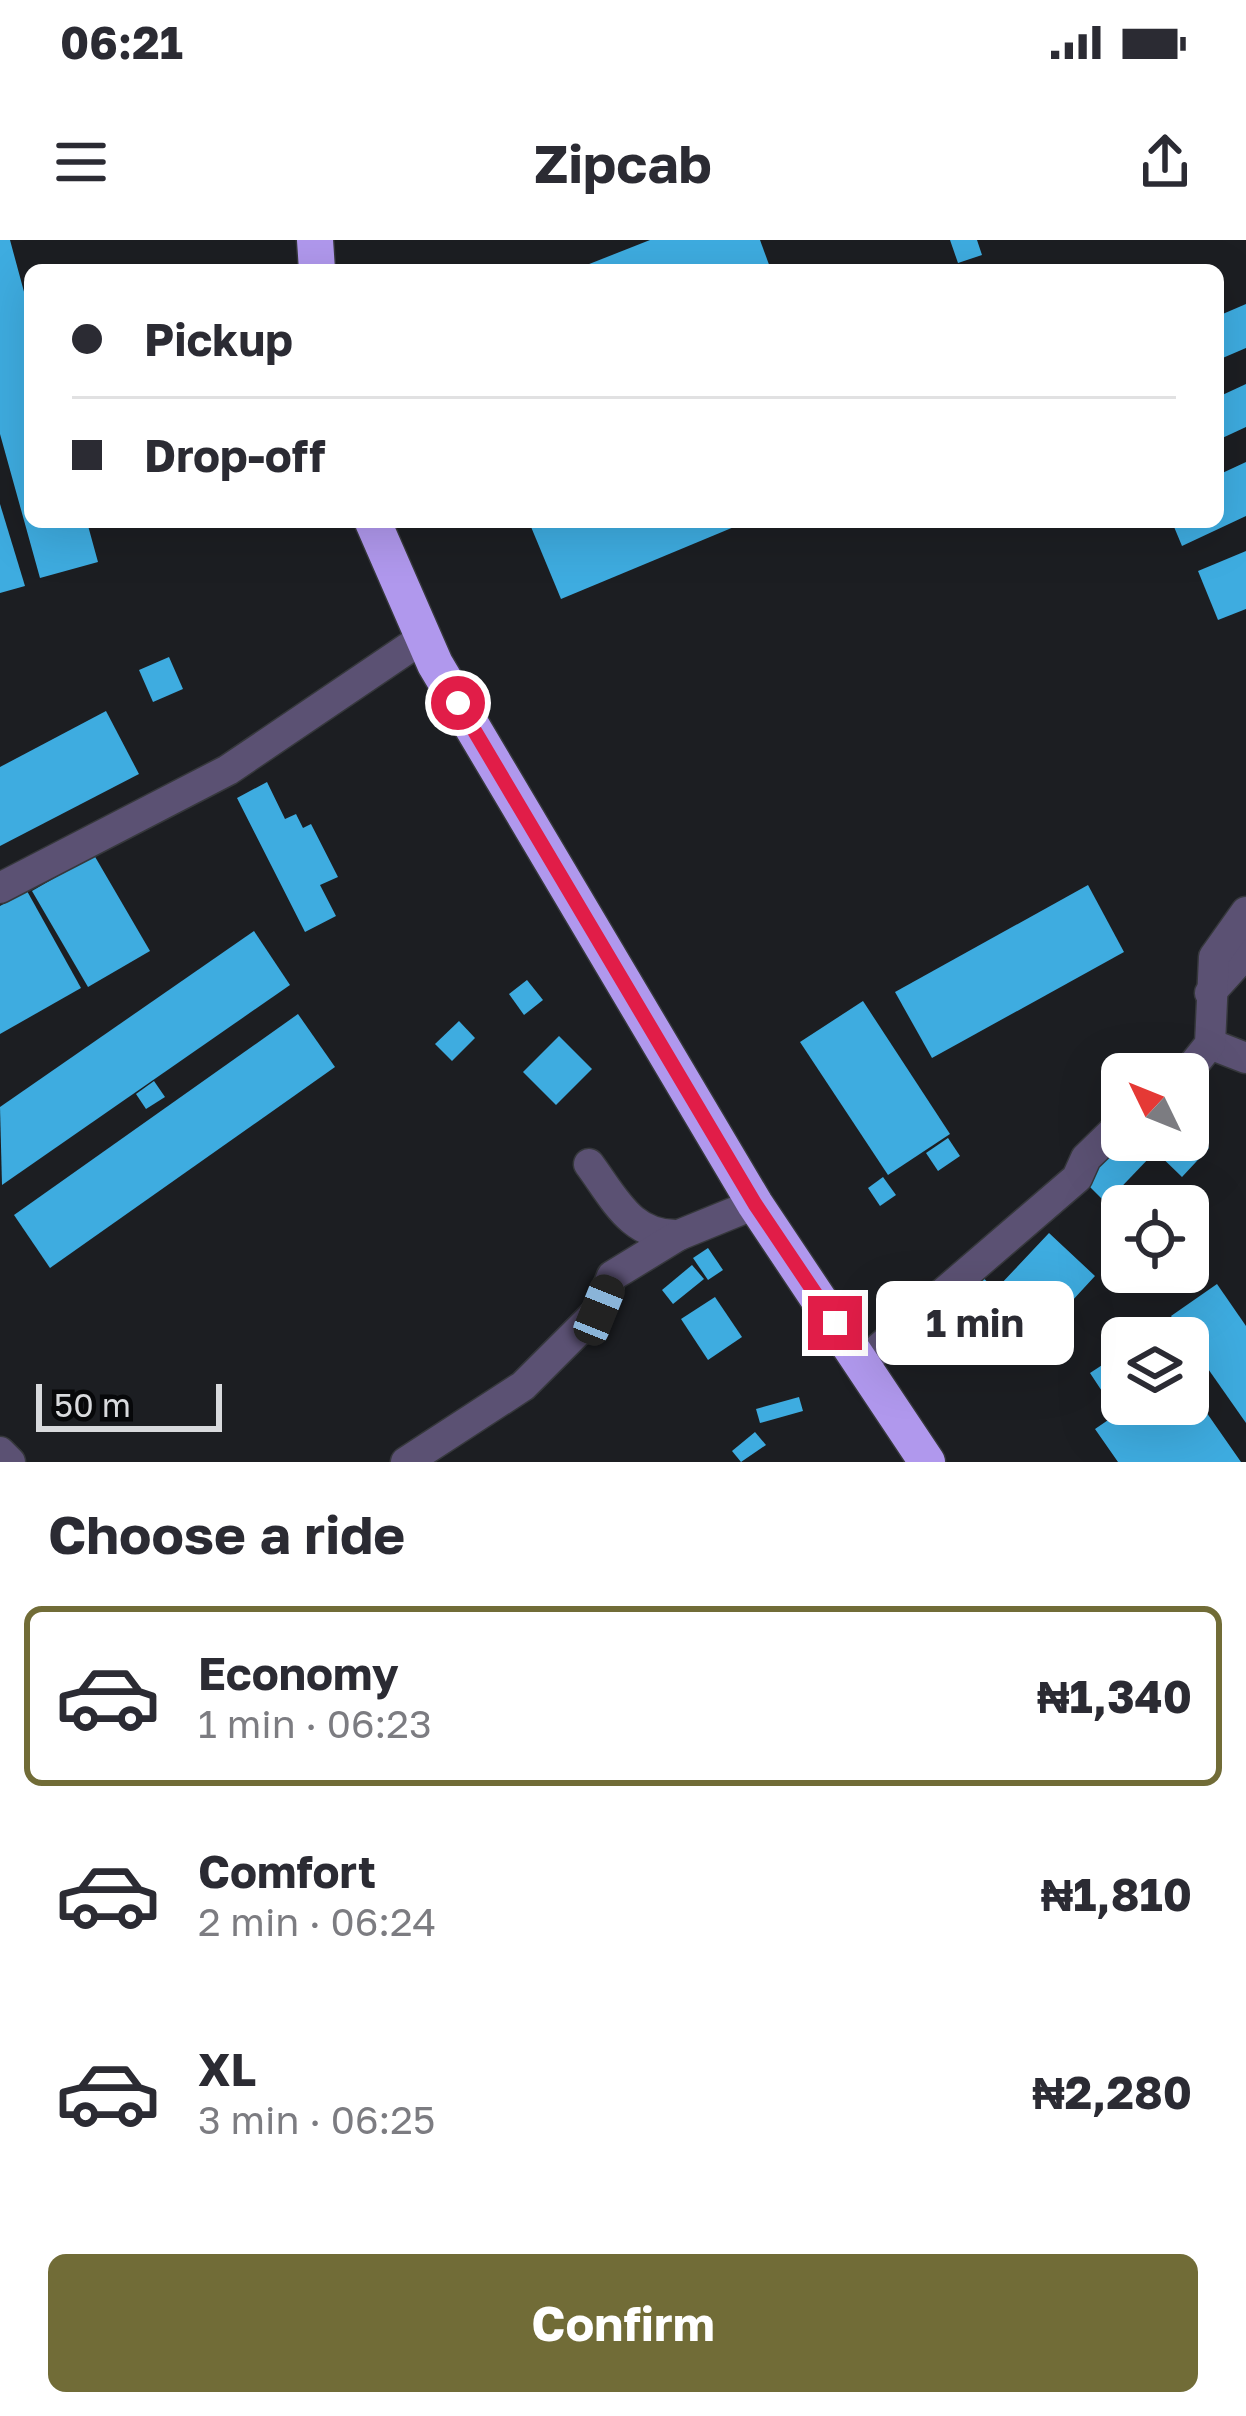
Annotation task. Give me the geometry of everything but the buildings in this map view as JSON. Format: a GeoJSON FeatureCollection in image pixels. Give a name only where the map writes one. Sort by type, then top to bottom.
{"type":"FeatureCollection","features":[{"type":"Feature","properties":{"kind":"highway"},"geometry":{"type":"LineString","coordinates":[[377,528],[423,638],[755,1204],[927,1462]]}},
{"type":"Feature","properties":{"kind":"street"},"geometry":{"type":"LineString","coordinates":[[0,888],[228,770],[423,638]]}},
{"type":"Feature","properties":{"kind":"street"},"geometry":{"type":"LineString","coordinates":[[1203,1053],[1210,1045],[1214,957],[1246,913]]}},
{"type":"Feature","properties":{"kind":"street"},"geometry":{"type":"LineString","coordinates":[[1210,993],[1246,953]]}},
{"type":"Feature","properties":{"kind":"street"},"geometry":{"type":"LineString","coordinates":[[1210,1045],[1246,1058]]}},
{"type":"Feature","properties":{"kind":"street"},"geometry":{"type":"LineString","coordinates":[[862,1363],[1077,1178],[1086,1158],[1101,1143]]}},
{"type":"Feature","properties":{"kind":"street"},"geometry":{"type":"LineString","coordinates":[[589,1164],[637,1228],[658,1236],[679,1235]]}},
{"type":"Feature","properties":{"kind":"street"},"geometry":{"type":"LineString","coordinates":[[406,1462],[523,1386],[599,1310],[612,1276],[679,1235],[755,1204]]}},
{"type":"Feature","properties":{"kind":"street"},"geometry":{"type":"LineString","coordinates":[[0,1452],[10,1462]]}},
{"type":"Feature","properties":{"kind":"route"},"geometry":{"type":"LineString","coordinates":[[458,703],[755,1204],[835,1323]]}}]}
